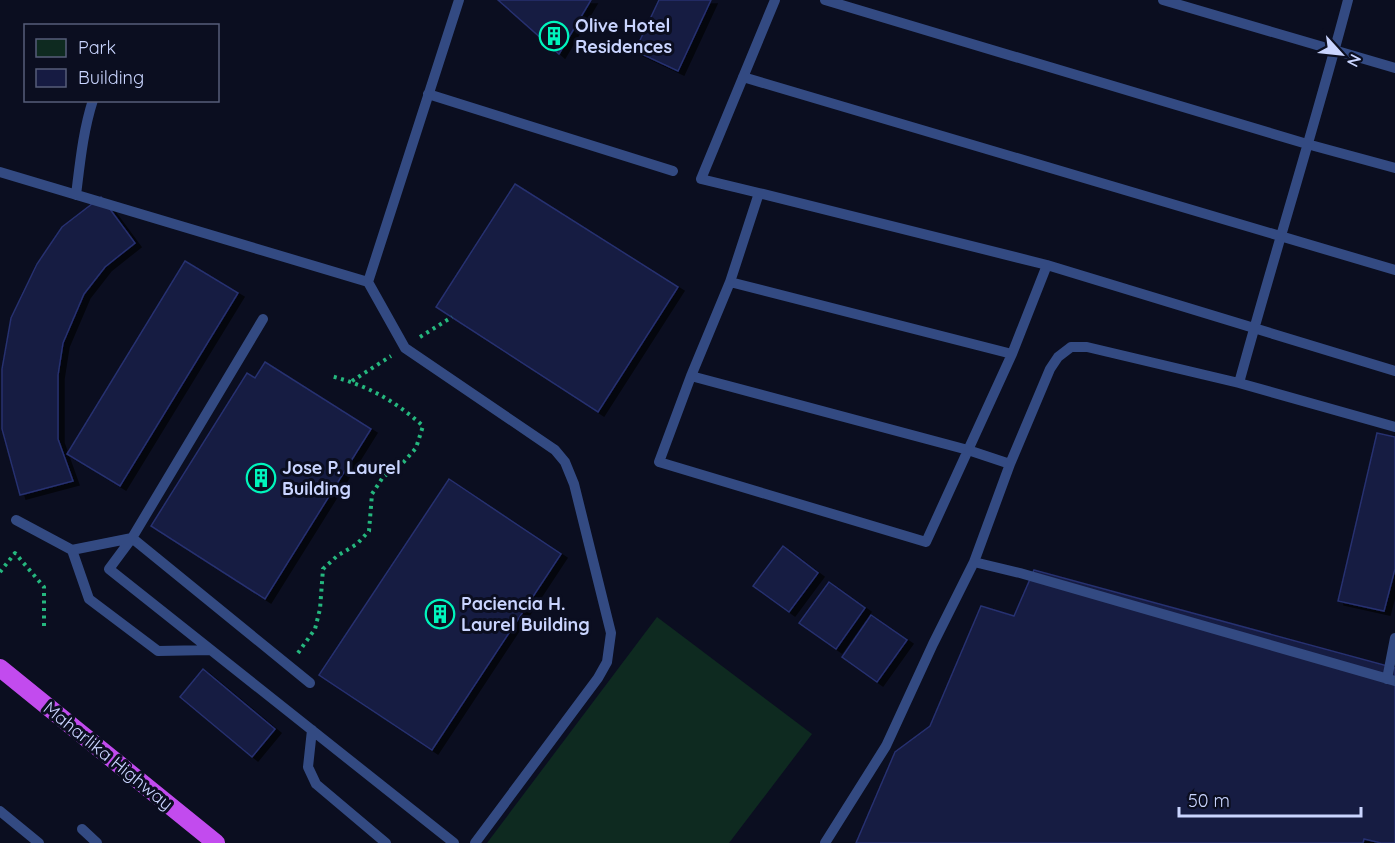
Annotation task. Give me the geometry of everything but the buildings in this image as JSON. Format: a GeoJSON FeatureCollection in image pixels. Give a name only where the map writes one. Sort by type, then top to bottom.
{"type":"FeatureCollection","features":[{"type":"Feature","properties":{"kind":"highway","name":"Maharlika Highway"},"geometry":{"type":"LineString","coordinates":[[0,668],[216,843]]}},
{"type":"Feature","properties":{"kind":"lane"},"geometry":{"type":"LineString","coordinates":[[368,282],[459,0]]}},
{"type":"Feature","properties":{"kind":"lane"},"geometry":{"type":"LineString","coordinates":[[775,0],[701,179],[1047,265],[1395,371]]}},
{"type":"Feature","properties":{"kind":"lane"},"geometry":{"type":"LineString","coordinates":[[825,0],[1307,144],[1395,168]]}},
{"type":"Feature","properties":{"kind":"lane"},"geometry":{"type":"LineString","coordinates":[[1163,0],[1395,68]]}},
{"type":"Feature","properties":{"kind":"lane"},"geometry":{"type":"LineString","coordinates":[[1239,384],[1348,0]]}},
{"type":"Feature","properties":{"kind":"lane"},"geometry":{"type":"LineString","coordinates":[[743,77],[1395,270]]}},
{"type":"Feature","properties":{"kind":"lane"},"geometry":{"type":"LineString","coordinates":[[428,94],[674,171]]}},
{"type":"Feature","properties":{"kind":"lane"},"geometry":{"type":"LineString","coordinates":[[76,195],[82,143],[92,102]]}},
{"type":"Feature","properties":{"kind":"lane"},"geometry":{"type":"LineString","coordinates":[[0,172],[368,282],[405,348],[555,450],[565,462],[574,484],[612,633],[607,662],[598,678],[475,843]]}},
{"type":"Feature","properties":{"kind":"lane"},"geometry":{"type":"LineString","coordinates":[[759,193],[730,282],[659,462],[926,542],[1012,354],[1047,265]]}},
{"type":"Feature","properties":{"kind":"lane"},"geometry":{"type":"LineString","coordinates":[[730,282],[1012,354]]}},
{"type":"Feature","properties":{"kind":"lane"},"geometry":{"type":"LineString","coordinates":[[263,319],[132,538],[109,569],[454,843]]}},
{"type":"Feature","properties":{"kind":"lane"},"geometry":{"type":"LineString","coordinates":[[825,843],[886,746],[974,562],[1010,464],[1050,369],[1058,357],[1071,347],[1087,346],[1239,384],[1395,427]]}},
{"type":"Feature","properties":{"kind":"lane"},"geometry":{"type":"LineString","coordinates":[[691,376],[968,450],[1010,464]]}},
{"type":"Feature","properties":{"kind":"lane"},"geometry":{"type":"LineString","coordinates":[[16,520],[72,550],[132,538]]}},
{"type":"Feature","properties":{"kind":"lane"},"geometry":{"type":"LineString","coordinates":[[132,538],[310,683]]}},
{"type":"Feature","properties":{"kind":"lane"},"geometry":{"type":"LineString","coordinates":[[72,550],[89,599],[158,651],[210,650]]}},
{"type":"Feature","properties":{"kind":"lane"},"geometry":{"type":"LineString","coordinates":[[974,562],[1020,573],[1391,680],[1395,638]]}},
{"type":"Feature","properties":{"kind":"lane"},"geometry":{"type":"LineString","coordinates":[[312,730],[308,767],[316,784],[386,843]]}},
{"type":"Feature","properties":{"kind":"lane"},"geometry":{"type":"LineString","coordinates":[[0,811],[39,843]]}},
{"type":"Feature","properties":{"kind":"lane"},"geometry":{"type":"LineString","coordinates":[[82,829],[96,843]]}},
{"type":"Feature","properties":{"kind":"path"},"geometry":{"type":"LineString","coordinates":[[289,666],[315,629],[320,609],[323,569],[337,556],[357,544],[369,531],[372,494],[383,477],[400,465],[416,448],[423,426],[386,397],[351,381],[331,376]]}},
{"type":"Feature","properties":{"kind":"path"},"geometry":{"type":"LineString","coordinates":[[0,572],[15,553],[44,587],[44,627]]}},
{"type":"Feature","properties":{"kind":"green space"},"geometry":{"type":"Polygon","coordinates":[[[657,617],[812,734],[729,843],[487,843],[657,617]]]}},
{"type":"Feature","properties":{"kind":"place","name":"Olive Hotel Residences"},"geometry":{"type":"Point","coordinates":[554,36]}},
{"type":"Feature","properties":{"kind":"place","name":"Jose P. Laurel Building"},"geometry":{"type":"Point","coordinates":[261,478]}},
{"type":"Feature","properties":{"kind":"place","name":"Paciencia H. Laurel Building"},"geometry":{"type":"Point","coordinates":[440,614]}}]}
